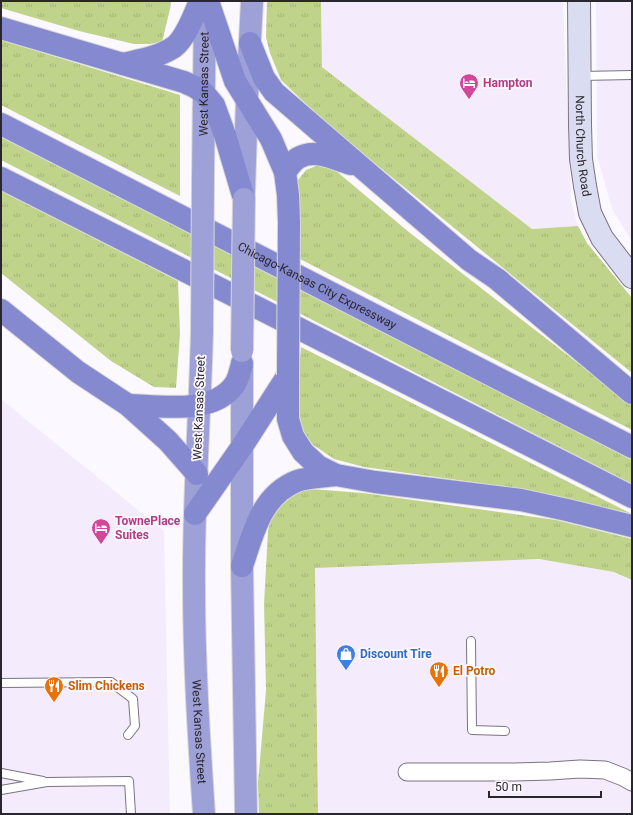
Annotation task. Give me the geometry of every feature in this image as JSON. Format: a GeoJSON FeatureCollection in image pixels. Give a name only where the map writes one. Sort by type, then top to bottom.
{"type":"FeatureCollection","features":[{"type":"Feature","properties":{"kind":"highway"},"geometry":{"type":"LineString","coordinates":[[122,64],[158,56],[175,46],[186,32],[200,1]]}},
{"type":"Feature","properties":{"kind":"highway","name":"West Kansas Street"},"geometry":{"type":"LineString","coordinates":[[204,1],[202,331],[194,535],[195,670],[204,814]]}},
{"type":"Feature","properties":{"kind":"highway"},"geometry":{"type":"LineString","coordinates":[[208,1],[235,81],[271,139],[285,172],[289,223],[288,419],[293,436],[303,452],[318,466],[336,475],[375,482],[521,500],[632,526]]}},
{"type":"Feature","properties":{"kind":"highway"},"geometry":{"type":"LineString","coordinates":[[246,814],[241,448],[244,199],[252,1]]}},
{"type":"Feature","properties":{"kind":"highway"},"geometry":{"type":"LineString","coordinates":[[1,28],[184,82],[204,93],[214,106],[225,135],[244,199]]}},
{"type":"Feature","properties":{"kind":"highway"},"geometry":{"type":"LineString","coordinates":[[250,43],[264,78],[274,92],[469,260],[497,279],[632,393]]}},
{"type":"Feature","properties":{"kind":"highway","name":"Chicago-Kansas City Expressway"},"geometry":{"type":"LineString","coordinates":[[1,124],[632,447]]}},
{"type":"Feature","properties":{"kind":"highway"},"geometry":{"type":"LineString","coordinates":[[285,172],[297,158],[308,153],[319,154],[361,168]]}},
{"type":"Feature","properties":{"kind":"highway"},"geometry":{"type":"LineString","coordinates":[[1,178],[632,497]]}},
{"type":"Feature","properties":{"kind":"highway"},"geometry":{"type":"LineString","coordinates":[[1,310],[78,372],[128,405],[168,441],[197,474]]}},
{"type":"Feature","properties":{"kind":"highway"},"geometry":{"type":"LineString","coordinates":[[128,405],[176,407],[200,405],[217,400],[228,393],[236,383],[242,358]]}},
{"type":"Feature","properties":{"kind":"highway"},"geometry":{"type":"LineString","coordinates":[[196,514],[288,375]]}},
{"type":"Feature","properties":{"kind":"highway"},"geometry":{"type":"LineString","coordinates":[[242,566],[259,516],[274,496],[283,488],[298,481],[336,475]]}},
{"type":"Feature","properties":{"kind":"main road","name":"North Church Road"},"geometry":{"type":"LineString","coordinates":[[579,1],[581,159],[590,213],[602,238],[632,277]]}},
{"type":"Feature","properties":{"kind":"street"},"geometry":{"type":"LineString","coordinates":[[407,772],[543,772],[580,769],[605,770],[624,777],[632,782]]}},
{"type":"Feature","properties":{"kind":"lane"},"geometry":{"type":"LineString","coordinates":[[580,76],[632,75]]}},
{"type":"Feature","properties":{"kind":"lane"},"geometry":{"type":"LineString","coordinates":[[471,641],[472,730],[505,730]]}},
{"type":"Feature","properties":{"kind":"lane"},"geometry":{"type":"LineString","coordinates":[[1,683],[111,682],[133,699],[135,726],[128,735]]}},
{"type":"Feature","properties":{"kind":"lane"},"geometry":{"type":"LineString","coordinates":[[1,773],[47,782]]}},
{"type":"Feature","properties":{"kind":"lane"},"geometry":{"type":"LineString","coordinates":[[1,790],[47,782],[129,781],[132,814]]}},
{"type":"Feature","properties":{"kind":"shaded area"},"geometry":{"type":"Polygon","coordinates":[[[321,1],[563,1],[571,201],[578,226],[532,229],[322,67],[321,1]]]}},
{"type":"Feature","properties":{"kind":"shaded area"},"geometry":{"type":"Polygon","coordinates":[[[596,1],[632,1],[632,241],[612,209],[597,155],[596,1]]]}},
{"type":"Feature","properties":{"kind":"shaded area"},"geometry":{"type":"Polygon","coordinates":[[[1,399],[164,531],[170,814],[1,814],[1,399]]]}},
{"type":"Feature","properties":{"kind":"shaded area"},"geometry":{"type":"Polygon","coordinates":[[[539,559],[614,572],[632,580],[632,814],[318,814],[315,568],[539,559]]]}},
{"type":"Feature","properties":{"kind":"green space"},"geometry":{"type":"Polygon","coordinates":[[[1,1],[171,1],[162,42],[134,44],[79,31],[1,8],[1,1]]]}},
{"type":"Feature","properties":{"kind":"green space"},"geometry":{"type":"Polygon","coordinates":[[[267,1],[321,1],[322,67],[532,229],[578,226],[587,243],[632,298],[632,373],[329,126],[281,80],[270,53],[266,37],[267,1]]]}},
{"type":"Feature","properties":{"kind":"green space"},"geometry":{"type":"Polygon","coordinates":[[[1,40],[180,95],[180,196],[1,105],[1,40]]]}},
{"type":"Feature","properties":{"kind":"green space"},"geometry":{"type":"Polygon","coordinates":[[[1,137],[632,460],[632,484],[1,160],[1,137]]]}},
{"type":"Feature","properties":{"kind":"green space"},"geometry":{"type":"Polygon","coordinates":[[[321,164],[329,165],[410,233],[632,405],[632,430],[300,259],[298,180],[306,170],[321,164]]]}},
{"type":"Feature","properties":{"kind":"green space"},"geometry":{"type":"Polygon","coordinates":[[[1,191],[178,281],[180,334],[176,388],[154,387],[111,361],[1,273],[1,191]]]}},
{"type":"Feature","properties":{"kind":"green space"},"geometry":{"type":"Polygon","coordinates":[[[301,347],[632,514],[508,487],[364,467],[334,459],[312,444],[301,427],[297,394],[301,347]]]}},
{"type":"Feature","properties":{"kind":"green space"},"geometry":{"type":"Polygon","coordinates":[[[311,489],[363,493],[556,520],[632,539],[632,580],[614,572],[539,559],[315,568],[318,814],[259,814],[258,783],[266,690],[264,604],[268,531],[273,510],[293,491],[311,489]]]}},
{"type":"Feature","properties":{"kind":"place","name":"Hampton"},"geometry":{"type":"Point","coordinates":[469,100]}},
{"type":"Feature","properties":{"kind":"place","name":"TownePlace Suites"},"geometry":{"type":"Point","coordinates":[101,545]}},
{"type":"Feature","properties":{"kind":"place","name":"Discount Tire"},"geometry":{"type":"Point","coordinates":[346,671]}},
{"type":"Feature","properties":{"kind":"place","name":"El Potro"},"geometry":{"type":"Point","coordinates":[439,688]}},
{"type":"Feature","properties":{"kind":"place","name":"Slim Chickens"},"geometry":{"type":"Point","coordinates":[54,703]}}]}
